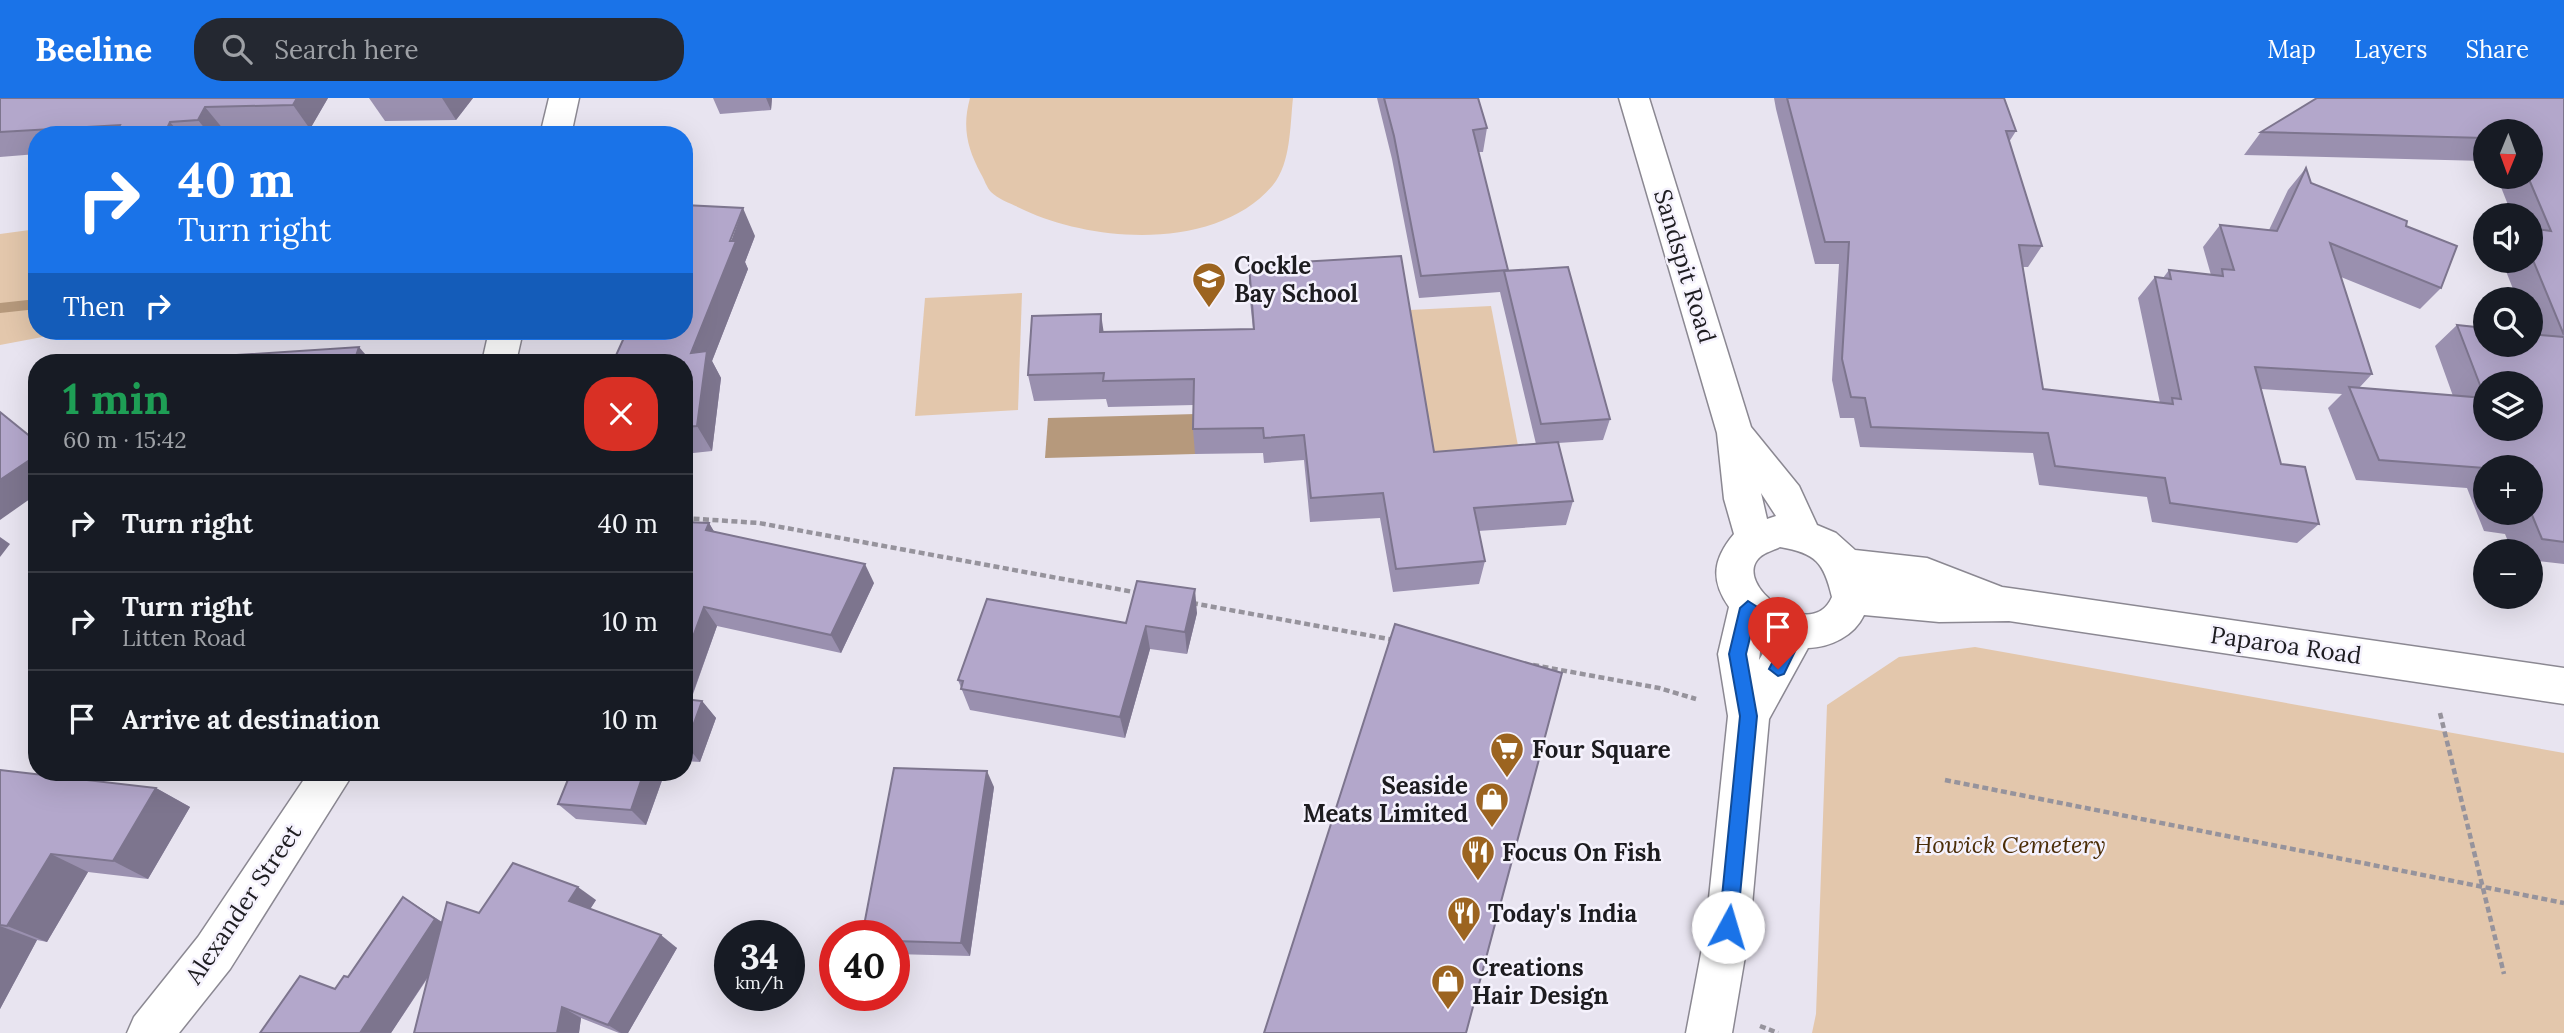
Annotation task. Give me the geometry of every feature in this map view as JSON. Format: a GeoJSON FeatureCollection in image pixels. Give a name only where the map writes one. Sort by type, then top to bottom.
{"type":"FeatureCollection","features":[{"type":"Feature","properties":{"kind":"main road"},"geometry":{"type":"LineString","coordinates":[[557,126],[564,98]]}},
{"type":"Feature","properties":{"kind":"main road","name":"Sandspit Road"},"geometry":{"type":"LineString","coordinates":[[1634,98],[1735,433],[1743,499],[1754,538]]}},
{"type":"Feature","properties":{"kind":"main road","name":"Sandspit Road"},"geometry":{"type":"LineString","coordinates":[[1735,433],[1786,497],[1803,535]]}},
{"type":"Feature","properties":{"kind":"main road"},"geometry":{"type":"LineString","coordinates":[[1777,531],[1803,535],[1827,547],[1848,581],[1843,616],[1823,629],[1797,631],[1770,624],[1748,608],[1734,582],[1736,556],[1754,538],[1777,531]]}},
{"type":"Feature","properties":{"kind":"main road","name":"Paparoa Road"},"geometry":{"type":"LineString","coordinates":[[1848,581],[1939,605],[2009,604],[2564,686]]}},
{"type":"Feature","properties":{"kind":"main road"},"geometry":{"type":"LineString","coordinates":[[1709,1033],[1728,927],[1749,716],[1738,654],[1748,608]]}},
{"type":"Feature","properties":{"kind":"main road"},"geometry":{"type":"LineString","coordinates":[[1749,716],[1797,631]]}},
{"type":"Feature","properties":{"kind":"main road","name":"Alexander Street"},"geometry":{"type":"LineString","coordinates":[[150,1033],[214,953],[327,781]]}},
{"type":"Feature","properties":{"kind":"path"},"geometry":{"type":"LineString","coordinates":[[693,519],[760,523],[1152,596]]}},
{"type":"Feature","properties":{"kind":"path"},"geometry":{"type":"LineString","coordinates":[[1179,600],[1407,642]]}},
{"type":"Feature","properties":{"kind":"path"},"geometry":{"type":"LineString","coordinates":[[1527,664],[1659,688],[1749,716]]}},
{"type":"Feature","properties":{"kind":"path"},"geometry":{"type":"LineString","coordinates":[[2427,666],[2452,755],[2480,886],[2504,974]]}},
{"type":"Feature","properties":{"kind":"path"},"geometry":{"type":"LineString","coordinates":[[1945,780],[2564,903]]}},
{"type":"Feature","properties":{"kind":"green space"},"geometry":{"type":"Polygon","coordinates":[[[970,98],[1293,98],[1286,155],[1273,185],[1249,206],[1220,221],[1188,231],[1154,235],[1119,234],[1053,221],[994,195],[987,186],[969,146],[966,118],[970,98]]]}},
{"type":"Feature","properties":{"kind":"green space"},"geometry":{"type":"Polygon","coordinates":[[[28,230],[28,340],[0,345],[0,234],[28,230]]]}},
{"type":"Feature","properties":{"kind":"green space"},"geometry":{"type":"Polygon","coordinates":[[[1022,293],[1018,410],[915,416],[925,298],[1022,293]]]}},
{"type":"Feature","properties":{"kind":"green space"},"geometry":{"type":"Polygon","coordinates":[[[1491,306],[1520,456],[1432,461],[1409,310],[1491,306]]]}},
{"type":"Feature","properties":{"kind":"green space","name":"Howick Cemetery"},"geometry":{"type":"Polygon","coordinates":[[[1975,647],[2564,753],[2564,1033],[1812,1033],[1816,1014],[1827,705],[1899,657],[1975,647]]]}},
{"type":"Feature","properties":{"kind":"shaded area"},"geometry":{"type":"Polygon","coordinates":[[[1196,414],[1195,454],[1045,458],[1048,418],[1196,414]]]}},
{"type":"Feature","properties":{"kind":"building"},"geometry":{"type":"Polygon","coordinates":[[[0,98],[297,98],[293,105],[205,107],[198,120],[170,122],[168,126],[28,126],[28,130],[0,132],[0,98]]]}},
{"type":"Feature","properties":{"kind":"building"},"geometry":{"type":"Polygon","coordinates":[[[1384,98],[1478,98],[1487,128],[1473,130],[1508,270],[1421,276],[1384,98]]]}},
{"type":"Feature","properties":{"kind":"building"},"geometry":{"type":"Polygon","coordinates":[[[1787,98],[2004,98],[2016,131],[2006,131],[2042,246],[2019,245],[2043,389],[2173,404],[2172,398],[2181,399],[2155,277],[2171,279],[2169,270],[2223,276],[2222,269],[2234,270],[2220,225],[2277,231],[2306,168],[2311,183],[2407,221],[2406,226],[2457,246],[2441,288],[2330,243],[2372,374],[2255,367],[2281,464],[2305,467],[2319,524],[2170,503],[2165,478],[2055,466],[2048,433],[1871,427],[1865,398],[1851,397],[1842,359],[1849,242],[1825,242],[1787,98]]]}},
{"type":"Feature","properties":{"kind":"building"},"geometry":{"type":"Polygon","coordinates":[[[2317,98],[2564,98],[2564,335],[2538,273],[2543,273],[2543,230],[2551,231],[2543,212],[2543,203],[2539,203],[2533,189],[2543,189],[2543,119],[2473,119],[2473,138],[2261,132],[2317,98]]]}},
{"type":"Feature","properties":{"kind":"building"},"geometry":{"type":"Polygon","coordinates":[[[693,205],[743,208],[730,241],[736,241],[691,353],[707,351],[697,426],[693,426],[693,354],[617,354],[623,340],[693,340],[693,205]]]}},
{"type":"Feature","properties":{"kind":"building"},"geometry":{"type":"Polygon","coordinates":[[[1401,256],[1434,452],[1558,442],[1573,501],[1474,508],[1485,561],[1396,569],[1383,493],[1311,498],[1304,435],[1264,438],[1263,428],[1193,429],[1194,379],[1103,381],[1104,373],[1028,375],[1032,316],[1101,314],[1100,332],[1254,329],[1249,265],[1401,256]]]}},
{"type":"Feature","properties":{"kind":"building"},"geometry":{"type":"Polygon","coordinates":[[[1568,267],[1610,419],[1541,424],[1504,271],[1568,267]]]}},
{"type":"Feature","properties":{"kind":"building"},"geometry":{"type":"Polygon","coordinates":[[[2457,325],[2473,327],[2473,357],[2543,357],[2543,335],[2564,337],[2564,542],[2542,539],[2536,525],[2543,525],[2543,455],[2473,455],[2473,467],[2379,460],[2349,387],[2473,397],[2473,441],[2543,441],[2543,371],[2475,371],[2457,325]]]}},
{"type":"Feature","properties":{"kind":"building"},"geometry":{"type":"Polygon","coordinates":[[[359,347],[357,354],[252,354],[359,347]]]}},
{"type":"Feature","properties":{"kind":"building"},"geometry":{"type":"Polygon","coordinates":[[[0,412],[28,435],[28,461],[0,480],[0,412]]]}},
{"type":"Feature","properties":{"kind":"building"},"geometry":{"type":"Polygon","coordinates":[[[693,522],[709,523],[706,530],[865,564],[831,635],[704,607],[693,637],[693,522]]]}},
{"type":"Feature","properties":{"kind":"building"},"geometry":{"type":"Polygon","coordinates":[[[1137,581],[1195,589],[1185,632],[1146,626],[1120,717],[961,689],[963,681],[958,680],[987,599],[1126,623],[1137,581]]]}},
{"type":"Feature","properties":{"kind":"building"},"geometry":{"type":"Polygon","coordinates":[[[1395,624],[1562,673],[1466,1033],[1264,1033],[1395,624]]]}},
{"type":"Feature","properties":{"kind":"building"},"geometry":{"type":"Polygon","coordinates":[[[693,700],[702,701],[693,726],[693,700]]]}},
{"type":"Feature","properties":{"kind":"building"},"geometry":{"type":"Polygon","coordinates":[[[894,768],[987,771],[961,943],[910,941],[910,920],[865,920],[894,768]]]}},
{"type":"Feature","properties":{"kind":"building"},"geometry":{"type":"Polygon","coordinates":[[[0,770],[28,773],[28,781],[95,781],[156,788],[113,861],[51,854],[7,926],[0,925],[0,770]]]}},
{"type":"Feature","properties":{"kind":"building"},"geometry":{"type":"Polygon","coordinates":[[[567,781],[641,781],[631,810],[558,804],[567,781]]]}},
{"type":"Feature","properties":{"kind":"building"},"geometry":{"type":"Polygon","coordinates":[[[513,863],[578,887],[569,901],[661,935],[608,1025],[562,1007],[557,1033],[414,1033],[447,902],[479,913],[513,863]]]}},
{"type":"Feature","properties":{"kind":"building"},"geometry":{"type":"Polygon","coordinates":[[[403,897],[435,919],[360,1033],[260,1033],[300,976],[335,989],[344,976],[348,977],[403,897]]]}},
{"type":"Feature","properties":{"kind":"waterway"},"geometry":{"type":"LineString","coordinates":[[0,308],[28,305]]}},
{"type":"Feature","properties":{"kind":"place","name":"Cockle Bay School"},"geometry":{"type":"Point","coordinates":[1209,309]}},
{"type":"Feature","properties":{"kind":"place","name":"Four Square"},"geometry":{"type":"Point","coordinates":[1507,779]}},
{"type":"Feature","properties":{"kind":"place","name":"Seaside Meats Limited"},"geometry":{"type":"Point","coordinates":[1492,829]}},
{"type":"Feature","properties":{"kind":"place","name":"Focus On Fish"},"geometry":{"type":"Point","coordinates":[1478,882]}},
{"type":"Feature","properties":{"kind":"place","name":"Today's India"},"geometry":{"type":"Point","coordinates":[1464,943]}},
{"type":"Feature","properties":{"kind":"place","name":"Creations Hair Design"},"geometry":{"type":"Point","coordinates":[1448,1011]}},
{"type":"Feature","properties":{"kind":"route"},"geometry":{"type":"LineString","coordinates":[[1728,927],[1745,733],[1749,716],[1738,654],[1748,608],[1770,624],[1797,631],[1778,669]]}}]}
